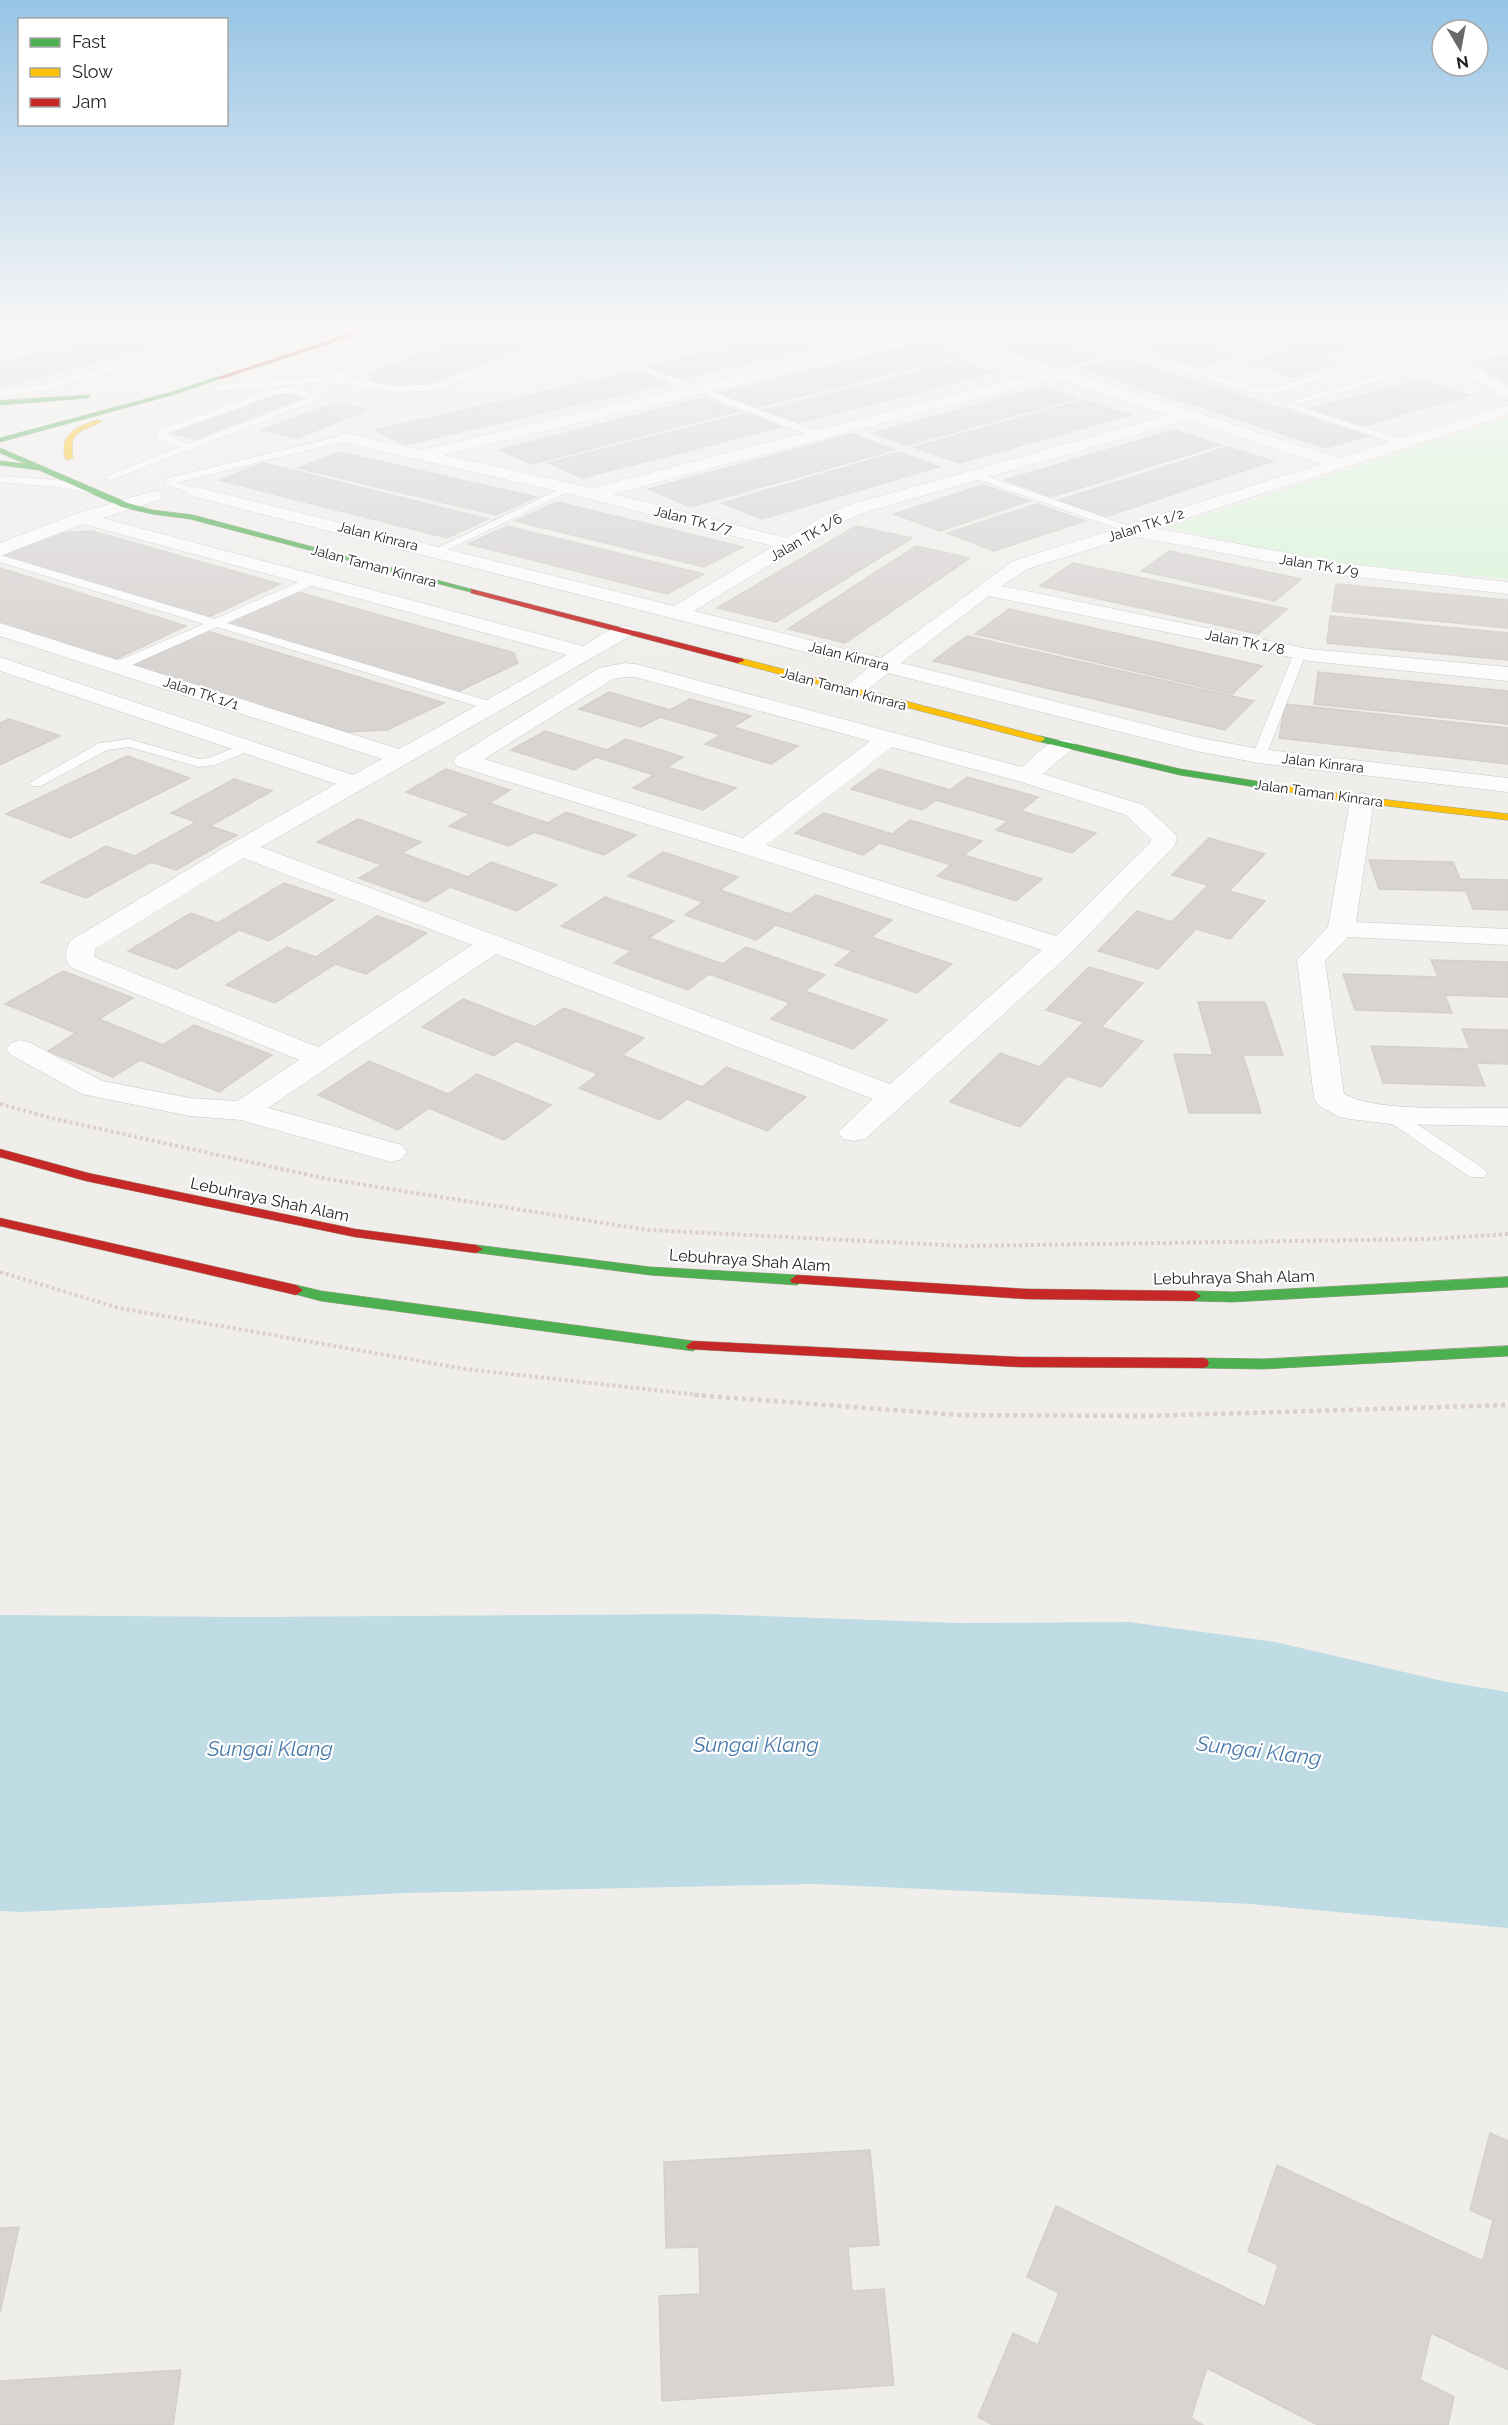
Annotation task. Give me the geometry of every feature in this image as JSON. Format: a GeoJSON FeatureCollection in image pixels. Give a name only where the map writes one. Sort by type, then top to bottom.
{"type":"FeatureCollection","features":[{"type":"Feature","properties":{"kind":"main road"},"geometry":{"type":"LineString","coordinates":[[19,440],[32,444]]}},
{"type":"Feature","properties":{"kind":"main road"},"geometry":{"type":"LineString","coordinates":[[51,451],[74,460],[65,445],[67,440]]}},
{"type":"Feature","properties":{"kind":"main road","name":"Jalan Taman Kinrara"},"geometry":{"type":"LineString","coordinates":[[0,450],[125,505],[152,512],[190,517],[1063,745],[1180,772],[1362,800],[1508,817]]}},
{"type":"Feature","properties":{"kind":"main road"},"geometry":{"type":"LineString","coordinates":[[0,463],[42,468]]}},
{"type":"Feature","properties":{"kind":"main road","name":"Jalan Taman Kinrara"},"geometry":{"type":"LineString","coordinates":[[105,475],[183,509],[190,517]]}},
{"type":"Feature","properties":{"kind":"main road","name":"Lebuhraya Shah Alam"},"geometry":{"type":"LineString","coordinates":[[0,1153],[86,1177],[355,1233],[650,1271],[1026,1294],[1233,1297],[1508,1282]]}},
{"type":"Feature","properties":{"kind":"main road"},"geometry":{"type":"LineString","coordinates":[[0,1222],[321,1296],[693,1346],[1066,1363],[1263,1364],[1508,1351]]}},
{"type":"Feature","properties":{"kind":"street","name":"Jalan TK 1/7"},"geometry":{"type":"LineString","coordinates":[[355,440],[568,488],[791,544]]}},
{"type":"Feature","properties":{"kind":"street"},"geometry":{"type":"LineString","coordinates":[[422,455],[485,440]]}},
{"type":"Feature","properties":{"kind":"street"},"geometry":{"type":"LineString","coordinates":[[591,494],[798,440]]}},
{"type":"Feature","properties":{"kind":"street","name":"Jalan TK 1/6"},"geometry":{"type":"LineString","coordinates":[[677,614],[832,519],[856,509],[1098,440]]}},
{"type":"Feature","properties":{"kind":"street"},"geometry":{"type":"LineString","coordinates":[[1265,440],[1339,464]]}},
{"type":"Feature","properties":{"kind":"street","name":"Jalan TK 1/2"},"geometry":{"type":"LineString","coordinates":[[851,691],[1020,565],[1412,440]]}},
{"type":"Feature","properties":{"kind":"street","name":"Jalan Kinrara"},"geometry":{"type":"LineString","coordinates":[[197,492],[1196,744],[1259,756],[1508,785]]}},
{"type":"Feature","properties":{"kind":"street"},"geometry":{"type":"LineString","coordinates":[[0,550],[82,518],[153,496]]}},
{"type":"Feature","properties":{"kind":"street"},"geometry":{"type":"LineString","coordinates":[[82,518],[585,653]]}},
{"type":"Feature","properties":{"kind":"street","name":"Jalan TK 1/9"},"geometry":{"type":"LineString","coordinates":[[1131,530],[1340,569],[1508,588]]}},
{"type":"Feature","properties":{"kind":"street","name":"Jalan TK 1/8"},"geometry":{"type":"LineString","coordinates":[[985,589],[1300,653],[1508,674]]}},
{"type":"Feature","properties":{"kind":"street","name":"Jalan TK 1/1"},"geometry":{"type":"LineString","coordinates":[[0,629],[401,757]]}},
{"type":"Feature","properties":{"kind":"street"},"geometry":{"type":"LineString","coordinates":[[321,1059],[80,961],[81,946],[241,849],[626,631]]}},
{"type":"Feature","properties":{"kind":"street"},"geometry":{"type":"LineString","coordinates":[[0,664],[356,783]]}},
{"type":"Feature","properties":{"kind":"street"},"geometry":{"type":"LineString","coordinates":[[854,1132],[1061,947],[1162,845],[1164,837],[1135,810],[1026,776],[636,670],[607,673],[465,761],[747,846],[1061,947]]}},
{"type":"Feature","properties":{"kind":"street"},"geometry":{"type":"LineString","coordinates":[[747,846],[888,739]]}},
{"type":"Feature","properties":{"kind":"street"},"geometry":{"type":"LineString","coordinates":[[1026,776],[1063,745]]}},
{"type":"Feature","properties":{"kind":"street"},"geometry":{"type":"LineString","coordinates":[[1362,800],[1341,928],[1311,960],[1329,1098],[1350,1110],[1391,1115],[1508,1117]]}},
{"type":"Feature","properties":{"kind":"street"},"geometry":{"type":"LineString","coordinates":[[241,849],[894,1096]]}},
{"type":"Feature","properties":{"kind":"street"},"geometry":{"type":"LineString","coordinates":[[1341,928],[1508,937]]}},
{"type":"Feature","properties":{"kind":"street"},"geometry":{"type":"LineString","coordinates":[[243,1112],[493,944]]}},
{"type":"Feature","properties":{"kind":"street"},"geometry":{"type":"LineString","coordinates":[[21,1049],[93,1088],[190,1107],[243,1112],[391,1152]]}},
{"type":"Feature","properties":{"kind":"lane"},"geometry":{"type":"LineString","coordinates":[[171,440],[188,447]]}},
{"type":"Feature","properties":{"kind":"lane"},"geometry":{"type":"LineString","coordinates":[[105,475],[206,440]]}},
{"type":"Feature","properties":{"kind":"lane","name":"Jalan TK 1/7"},"geometry":{"type":"LineString","coordinates":[[197,492],[169,484],[172,480],[336,440]]}},
{"type":"Feature","properties":{"kind":"lane"},"geometry":{"type":"LineString","coordinates":[[1394,440],[1403,443]]}},
{"type":"Feature","properties":{"kind":"lane"},"geometry":{"type":"LineString","coordinates":[[975,475],[1131,530]]}},
{"type":"Feature","properties":{"kind":"lane"},"geometry":{"type":"LineString","coordinates":[[0,479],[57,484],[95,492]]}},
{"type":"Feature","properties":{"kind":"lane"},"geometry":{"type":"LineString","coordinates":[[437,551],[568,488]]}},
{"type":"Feature","properties":{"kind":"lane"},"geometry":{"type":"LineString","coordinates":[[0,558],[491,706]]}},
{"type":"Feature","properties":{"kind":"lane"},"geometry":{"type":"LineString","coordinates":[[118,666],[314,580]]}},
{"type":"Feature","properties":{"kind":"lane"},"geometry":{"type":"LineString","coordinates":[[1259,756],[1300,653]]}},
{"type":"Feature","properties":{"kind":"lane"},"geometry":{"type":"LineString","coordinates":[[36,783],[104,746],[129,743],[199,763],[210,762],[247,747]]}},
{"type":"Feature","properties":{"kind":"lane"},"geometry":{"type":"LineString","coordinates":[[1391,1115],[1477,1173]]}},
{"type":"Feature","properties":{"kind":"path"},"geometry":{"type":"LineString","coordinates":[[0,1104],[55,1119],[327,1179],[648,1230],[965,1246],[1428,1239],[1508,1234]]}},
{"type":"Feature","properties":{"kind":"path"},"geometry":{"type":"LineString","coordinates":[[1474,1407],[1508,1405]]}},
{"type":"Feature","properties":{"kind":"green space"},"geometry":{"type":"Polygon","coordinates":[[[1439,440],[1508,440],[1508,579],[1315,561],[1169,527],[1439,440]]]}},
{"type":"Feature","properties":{"kind":"water","name":"Sungai Klang"},"geometry":{"type":"Polygon","coordinates":[[[707,1614],[957,1623],[1129,1622],[1275,1642],[1447,1682],[1508,1692],[1508,1928],[1252,1904],[814,1884],[406,1893],[22,1912],[0,1911],[0,1615],[241,1617],[707,1614]]]}},
{"type":"Feature","properties":{"kind":"building"},"geometry":{"type":"Polygon","coordinates":[[[395,440],[426,440],[405,445],[395,440]]]}},
{"type":"Feature","properties":{"kind":"building"},"geometry":{"type":"Polygon","coordinates":[[[538,440],[625,440],[532,464],[499,450],[538,440]]]}},
{"type":"Feature","properties":{"kind":"building"},"geometry":{"type":"Polygon","coordinates":[[[639,440],[730,440],[582,478],[549,463],[639,440]]]}},
{"type":"Feature","properties":{"kind":"building"},"geometry":{"type":"Polygon","coordinates":[[[829,440],[868,440],[894,450],[690,507],[649,489],[829,440]]]}},
{"type":"Feature","properties":{"kind":"building"},"geometry":{"type":"Polygon","coordinates":[[[893,440],[925,440],[907,445],[893,440]]]}},
{"type":"Feature","properties":{"kind":"building"},"geometry":{"type":"Polygon","coordinates":[[[939,440],[1040,440],[959,463],[914,447],[939,440]]]}},
{"type":"Feature","properties":{"kind":"building"},"geometry":{"type":"Polygon","coordinates":[[[1140,440],[1205,440],[1220,445],[1051,497],[1005,480],[1140,440]]]}},
{"type":"Feature","properties":{"kind":"building"},"geometry":{"type":"Polygon","coordinates":[[[1302,440],[1353,440],[1326,448],[1302,440]]]}},
{"type":"Feature","properties":{"kind":"building"},"geometry":{"type":"Polygon","coordinates":[[[1227,447],[1273,461],[1105,517],[1059,500],[1227,447]]]}},
{"type":"Feature","properties":{"kind":"building"},"geometry":{"type":"Polygon","coordinates":[[[339,452],[536,497],[496,515],[298,468],[339,452]]]}},
{"type":"Feature","properties":{"kind":"building"},"geometry":{"type":"Polygon","coordinates":[[[898,452],[939,467],[762,519],[722,503],[898,452]]]}},
{"type":"Feature","properties":{"kind":"building"},"geometry":{"type":"Polygon","coordinates":[[[263,463],[488,519],[447,538],[219,480],[263,463]]]}},
{"type":"Feature","properties":{"kind":"building"},"geometry":{"type":"Polygon","coordinates":[[[983,485],[1030,501],[940,531],[894,514],[983,485]]]}},
{"type":"Feature","properties":{"kind":"building"},"geometry":{"type":"Polygon","coordinates":[[[557,502],[743,547],[704,567],[515,521],[557,502]]]}},
{"type":"Feature","properties":{"kind":"building"},"geometry":{"type":"Polygon","coordinates":[[[1037,504],[1085,521],[994,551],[947,533],[1037,504]]]}},
{"type":"Feature","properties":{"kind":"building"},"geometry":{"type":"Polygon","coordinates":[[[507,526],[704,574],[667,594],[468,544],[507,526]]]}},
{"type":"Feature","properties":{"kind":"building"},"geometry":{"type":"Polygon","coordinates":[[[856,526],[912,538],[776,622],[717,608],[856,526]]]}},
{"type":"Feature","properties":{"kind":"building"},"geometry":{"type":"Polygon","coordinates":[[[92,531],[280,584],[204,619],[2,556],[57,533],[92,531]]]}},
{"type":"Feature","properties":{"kind":"building"},"geometry":{"type":"Polygon","coordinates":[[[916,546],[970,558],[845,643],[788,629],[916,546]]]}},
{"type":"Feature","properties":{"kind":"building"},"geometry":{"type":"Polygon","coordinates":[[[1169,551],[1301,579],[1275,601],[1141,571],[1169,551]]]}},
{"type":"Feature","properties":{"kind":"building"},"geometry":{"type":"Polygon","coordinates":[[[1073,563],[1287,609],[1258,634],[1040,586],[1073,563]]]}},
{"type":"Feature","properties":{"kind":"building"},"geometry":{"type":"Polygon","coordinates":[[[0,568],[186,626],[114,660],[0,624],[0,568]]]}},
{"type":"Feature","properties":{"kind":"building"},"geometry":{"type":"Polygon","coordinates":[[[1336,584],[1508,600],[1508,628],[1332,611],[1336,584]]]}},
{"type":"Feature","properties":{"kind":"building"},"geometry":{"type":"Polygon","coordinates":[[[294,591],[514,653],[518,663],[457,692],[224,624],[294,591]]]}},
{"type":"Feature","properties":{"kind":"building"},"geometry":{"type":"Polygon","coordinates":[[[1009,609],[1262,666],[1232,694],[975,634],[1009,609]]]}},
{"type":"Feature","properties":{"kind":"building"},"geometry":{"type":"Polygon","coordinates":[[[1330,616],[1508,633],[1508,660],[1327,643],[1330,616]]]}},
{"type":"Feature","properties":{"kind":"building"},"geometry":{"type":"Polygon","coordinates":[[[207,631],[444,703],[387,730],[348,732],[127,667],[207,631]]]}},
{"type":"Feature","properties":{"kind":"building"},"geometry":{"type":"Polygon","coordinates":[[[967,636],[1254,701],[1225,730],[933,661],[967,636]]]}},
{"type":"Feature","properties":{"kind":"building"},"geometry":{"type":"Polygon","coordinates":[[[1318,672],[1508,691],[1508,724],[1314,704],[1318,672]]]}},
{"type":"Feature","properties":{"kind":"building"},"geometry":{"type":"Polygon","coordinates":[[[609,692],[670,710],[690,699],[751,716],[733,727],[798,746],[771,764],[705,744],[721,735],[660,717],[641,727],[579,709],[609,692]]]}},
{"type":"Feature","properties":{"kind":"building"},"geometry":{"type":"Polygon","coordinates":[[[1285,704],[1508,728],[1508,764],[1279,738],[1285,704]]]}},
{"type":"Feature","properties":{"kind":"building"},"geometry":{"type":"Polygon","coordinates":[[[9,719],[60,736],[0,765],[0,723],[9,719]]]}},
{"type":"Feature","properties":{"kind":"building"},"geometry":{"type":"Polygon","coordinates":[[[545,731],[607,750],[626,739],[683,757],[667,767],[736,788],[703,810],[633,788],[654,775],[596,757],[574,770],[511,750],[545,731]]]}},
{"type":"Feature","properties":{"kind":"building"},"geometry":{"type":"Polygon","coordinates":[[[127,756],[190,778],[70,838],[6,814],[127,756]]]}},
{"type":"Feature","properties":{"kind":"building"},"geometry":{"type":"Polygon","coordinates":[[[446,769],[510,790],[489,803],[548,823],[566,812],[636,835],[604,855],[534,832],[509,846],[449,826],[470,814],[406,792],[446,769]]]}},
{"type":"Feature","properties":{"kind":"building"},"geometry":{"type":"Polygon","coordinates":[[[879,769],[950,790],[967,777],[1038,797],[1021,811],[1096,833],[1072,853],[996,830],[1008,821],[936,800],[922,810],[851,789],[879,769]]]}},
{"type":"Feature","properties":{"kind":"building"},"geometry":{"type":"Polygon","coordinates":[[[234,779],[272,791],[210,826],[237,835],[176,870],[151,862],[86,898],[41,882],[106,846],[135,856],[196,822],[171,813],[234,779]]]}},
{"type":"Feature","properties":{"kind":"building"},"geometry":{"type":"Polygon","coordinates":[[[824,813],[892,834],[910,820],[982,841],[964,855],[1042,879],[1016,901],[937,876],[951,865],[880,843],[863,855],[795,833],[824,813]]]}},
{"type":"Feature","properties":{"kind":"building"},"geometry":{"type":"Polygon","coordinates":[[[358,819],[421,842],[402,853],[468,877],[491,862],[557,885],[517,911],[450,887],[426,902],[359,878],[382,865],[317,842],[358,819]]]}},
{"type":"Feature","properties":{"kind":"building"},"geometry":{"type":"Polygon","coordinates":[[[1209,838],[1265,854],[1229,891],[1265,901],[1230,939],[1196,929],[1158,969],[1098,951],[1137,911],[1172,922],[1208,885],[1172,875],[1209,838]]]}},
{"type":"Feature","properties":{"kind":"building"},"geometry":{"type":"Polygon","coordinates":[[[663,852],[738,877],[720,890],[790,914],[816,895],[892,920],[871,937],[952,964],[917,993],[835,965],[852,951],[776,925],[756,940],[685,915],[703,902],[628,876],[663,852]]]}},
{"type":"Feature","properties":{"kind":"building"},"geometry":{"type":"Polygon","coordinates":[[[1369,860],[1453,862],[1460,879],[1508,880],[1508,910],[1473,909],[1466,891],[1379,889],[1369,860]]]}},
{"type":"Feature","properties":{"kind":"building"},"geometry":{"type":"Polygon","coordinates":[[[284,883],[334,900],[269,941],[239,930],[177,969],[128,951],[191,913],[218,923],[284,883]]]}},
{"type":"Feature","properties":{"kind":"building"},"geometry":{"type":"Polygon","coordinates":[[[605,897],[674,921],[649,938],[723,964],[746,947],[825,975],[805,991],[887,1020],[853,1049],[771,1019],[790,1003],[709,974],[688,990],[614,963],[631,951],[561,926],[605,897]]]}},
{"type":"Feature","properties":{"kind":"building"},"geometry":{"type":"Polygon","coordinates":[[[377,916],[427,933],[366,974],[335,964],[275,1003],[226,985],[287,947],[316,957],[377,916]]]}},
{"type":"Feature","properties":{"kind":"building"},"geometry":{"type":"Polygon","coordinates":[[[1431,960],[1508,962],[1508,997],[1445,995],[1452,1013],[1355,1010],[1343,974],[1438,977],[1431,960]]]}},
{"type":"Feature","properties":{"kind":"building"},"geometry":{"type":"Polygon","coordinates":[[[1089,967],[1143,983],[1101,1027],[1143,1041],[1101,1087],[1067,1076],[1020,1127],[950,1102],[1000,1053],[1040,1067],[1084,1022],[1046,1010],[1089,967]]]}},
{"type":"Feature","properties":{"kind":"building"},"geometry":{"type":"Polygon","coordinates":[[[63,971],[133,998],[99,1019],[163,1045],[194,1025],[272,1055],[219,1092],[140,1060],[113,1077],[48,1051],[76,1033],[5,1004],[63,971]]]}},
{"type":"Feature","properties":{"kind":"building"},"geometry":{"type":"Polygon","coordinates":[[[463,999],[535,1027],[564,1008],[644,1038],[622,1055],[702,1087],[726,1067],[806,1097],[767,1131],[687,1099],[660,1120],[579,1088],[598,1074],[516,1041],[494,1056],[422,1027],[463,999]]]}},
{"type":"Feature","properties":{"kind":"building"},"geometry":{"type":"Polygon","coordinates":[[[1198,1002],[1265,1002],[1283,1055],[1243,1055],[1261,1113],[1189,1113],[1174,1054],[1213,1055],[1198,1002]]]}},
{"type":"Feature","properties":{"kind":"building"},"geometry":{"type":"Polygon","coordinates":[[[1462,1029],[1508,1030],[1508,1064],[1476,1063],[1485,1086],[1383,1083],[1371,1046],[1470,1049],[1462,1029]]]}},
{"type":"Feature","properties":{"kind":"building"},"geometry":{"type":"Polygon","coordinates":[[[369,1061],[448,1094],[477,1074],[551,1105],[504,1140],[429,1108],[398,1130],[318,1095],[369,1061]]]}},
{"type":"Feature","properties":{"kind":"building"},"geometry":{"type":"Polygon","coordinates":[[[1490,2133],[1508,2141],[1508,2370],[1431,2333],[1420,2380],[1454,2397],[1448,2425],[1318,2425],[1207,2368],[1191,2418],[1203,2425],[993,2425],[978,2417],[1013,2333],[1038,2345],[1059,2293],[1027,2277],[1056,2206],[1265,2307],[1278,2265],[1248,2251],[1277,2165],[1483,2261],[1493,2220],[1470,2210],[1490,2133]]]}},
{"type":"Feature","properties":{"kind":"building"},"geometry":{"type":"Polygon","coordinates":[[[870,2150],[879,2245],[848,2247],[852,2291],[884,2289],[894,2385],[662,2401],[659,2296],[700,2294],[699,2247],[666,2248],[664,2162],[870,2150]]]}},
{"type":"Feature","properties":{"kind":"building"},"geometry":{"type":"Polygon","coordinates":[[[19,2227],[0,2313],[0,2228],[19,2227]]]}},
{"type":"Feature","properties":{"kind":"building"},"geometry":{"type":"Polygon","coordinates":[[[181,2370],[173,2425],[0,2425],[0,2381],[181,2370]]]}},
{"type":"Feature","properties":{"kind":"traffic: fast"},"geometry":{"type":"LineString","coordinates":[[0,450],[125,505],[152,512],[190,517],[474,591]]}},
{"type":"Feature","properties":{"kind":"traffic: fast"},"geometry":{"type":"LineString","coordinates":[[0,463],[42,468]]}},
{"type":"Feature","properties":{"kind":"traffic: fast"},"geometry":{"type":"LineString","coordinates":[[1040,739],[1180,772],[1268,786]]}},
{"type":"Feature","properties":{"kind":"traffic: fast"},"geometry":{"type":"LineString","coordinates":[[476,1249],[650,1271],[797,1280]]}},
{"type":"Feature","properties":{"kind":"traffic: fast"},"geometry":{"type":"LineString","coordinates":[[1194,1296],[1233,1297],[1508,1282]]}},
{"type":"Feature","properties":{"kind":"traffic: fast"},"geometry":{"type":"LineString","coordinates":[[296,1290],[321,1296],[693,1346]]}},
{"type":"Feature","properties":{"kind":"traffic: fast"},"geometry":{"type":"LineString","coordinates":[[1202,1363],[1263,1364],[1508,1351]]}},
{"type":"Feature","properties":{"kind":"traffic: slow"},"geometry":{"type":"LineString","coordinates":[[69,440],[69,458]]}},
{"type":"Feature","properties":{"kind":"traffic: slow"},"geometry":{"type":"LineString","coordinates":[[740,661],[1040,739]]}},
{"type":"Feature","properties":{"kind":"traffic: slow"},"geometry":{"type":"LineString","coordinates":[[1268,786],[1362,800],[1508,817]]}},
{"type":"Feature","properties":{"kind":"traffic: jam"},"geometry":{"type":"LineString","coordinates":[[474,591],[740,661]]}},
{"type":"Feature","properties":{"kind":"traffic: jam"},"geometry":{"type":"LineString","coordinates":[[0,1153],[86,1177],[355,1233],[476,1249]]}},
{"type":"Feature","properties":{"kind":"traffic: jam"},"geometry":{"type":"LineString","coordinates":[[0,1222],[296,1290]]}},
{"type":"Feature","properties":{"kind":"traffic: jam"},"geometry":{"type":"LineString","coordinates":[[797,1280],[1026,1294],[1194,1296]]}},
{"type":"Feature","properties":{"kind":"traffic: jam"},"geometry":{"type":"LineString","coordinates":[[693,1346],[1019,1362],[1202,1363]]}}]}
